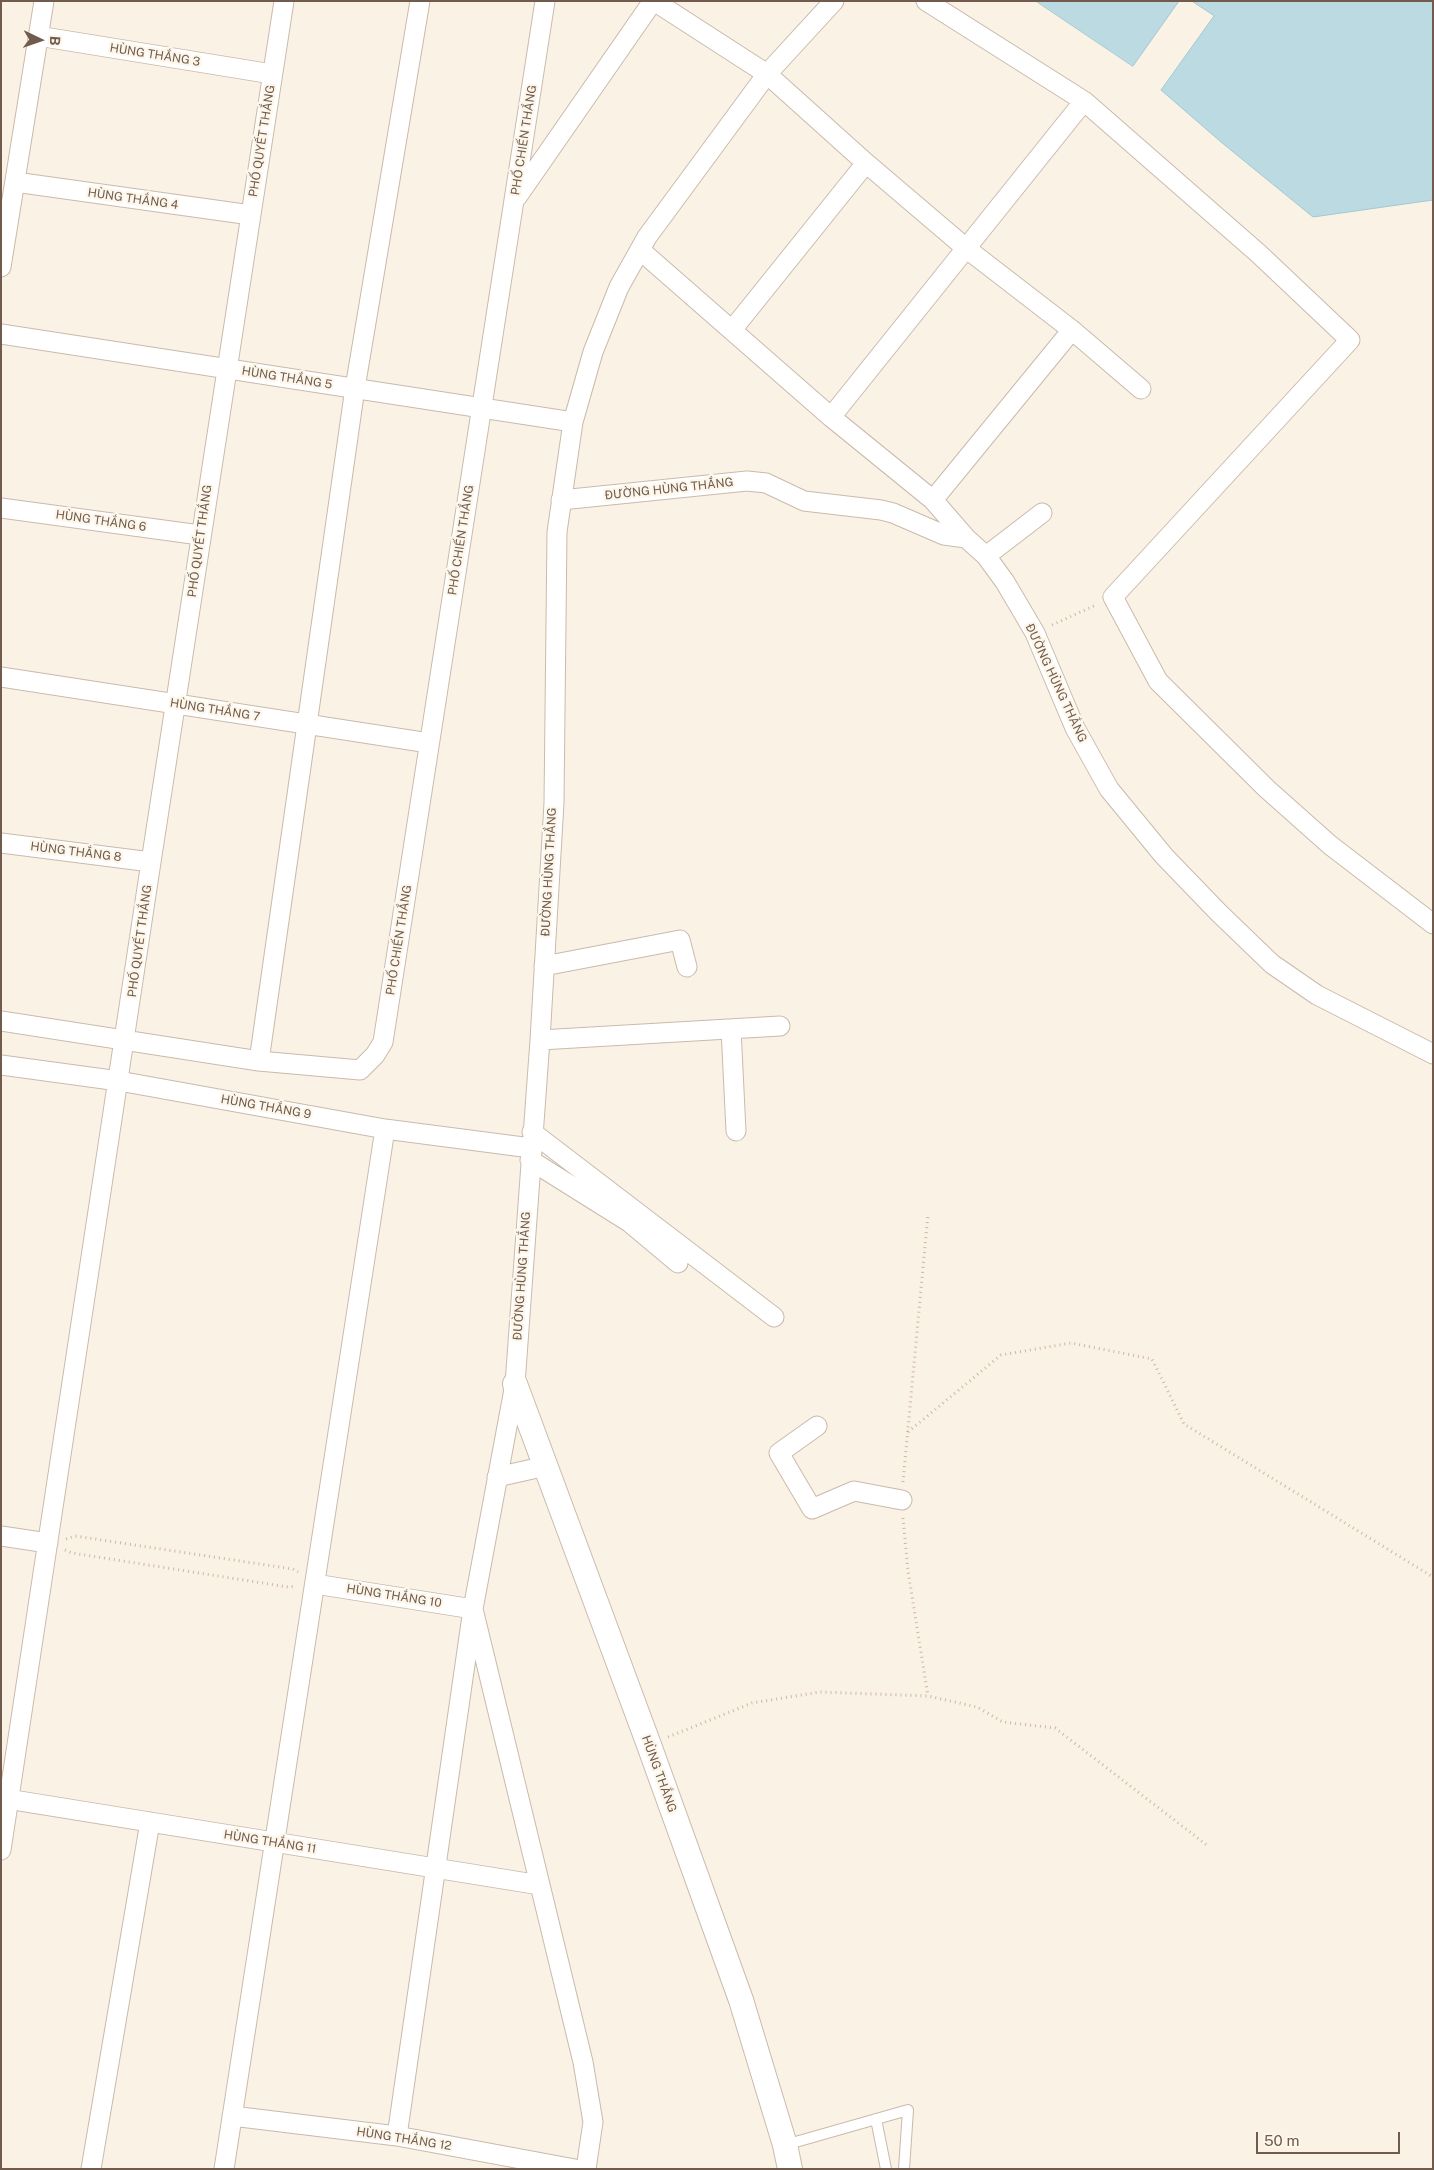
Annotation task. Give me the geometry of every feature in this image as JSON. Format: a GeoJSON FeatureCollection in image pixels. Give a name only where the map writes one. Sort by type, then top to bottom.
{"type":"FeatureCollection","features":[{"type":"Feature","properties":{"kind":"street"},"geometry":{"type":"LineString","coordinates":[[1,267],[44,1]]}},
{"type":"Feature","properties":{"kind":"street","name":"PHỐ QUYẾT THẮNG"},"geometry":{"type":"LineString","coordinates":[[1,1850],[5,1798],[48,1544],[151,862],[177,704],[200,535],[284,1]]}},
{"type":"Feature","properties":{"kind":"street"},"geometry":{"type":"LineString","coordinates":[[1,1021],[258,1060],[355,388],[420,1]]}},
{"type":"Feature","properties":{"kind":"street","name":"PHỐ CHIẾN THẮNG"},"geometry":{"type":"LineString","coordinates":[[258,1060],[360,1070],[375,1055],[383,1042],[545,1]]}},
{"type":"Feature","properties":{"kind":"street"},"geometry":{"type":"LineString","coordinates":[[514,201],[654,1],[767,74],[967,250],[1072,330],[1141,389]]}},
{"type":"Feature","properties":{"kind":"street"},"geometry":{"type":"LineString","coordinates":[[561,500],[574,422],[593,352],[619,286],[640,250],[687,182],[767,74],[834,1]]}},
{"type":"Feature","properties":{"kind":"street"},"geometry":{"type":"LineString","coordinates":[[926,1],[1084,101],[1259,254],[1350,340],[1112,597],[1158,681],[1267,789],[1330,845],[1433,924]]}},
{"type":"Feature","properties":{"kind":"street","name":"HÙNG THẮNG 3"},"geometry":{"type":"LineString","coordinates":[[38,36],[272,74]]}},
{"type":"Feature","properties":{"kind":"street"},"geometry":{"type":"LineString","coordinates":[[831,417],[967,250],[1084,101]]}},
{"type":"Feature","properties":{"kind":"street"},"geometry":{"type":"LineString","coordinates":[[732,330],[866,163]]}},
{"type":"Feature","properties":{"kind":"street","name":"HÙNG THẮNG 4"},"geometry":{"type":"LineString","coordinates":[[15,182],[251,215]]}},
{"type":"Feature","properties":{"kind":"street"},"geometry":{"type":"LineString","coordinates":[[640,250],[831,417],[933,500],[966,538]]}},
{"type":"Feature","properties":{"kind":"street"},"geometry":{"type":"LineString","coordinates":[[933,500],[1072,330]]}},
{"type":"Feature","properties":{"kind":"street","name":"HÙNG THẮNG 5"},"geometry":{"type":"LineString","coordinates":[[1,334],[574,422]]}},
{"type":"Feature","properties":{"kind":"street","name":"ĐƯỜNG HÙNG THẮNG"},"geometry":{"type":"LineString","coordinates":[[397,2136],[473,1609],[515,1384],[540,1040],[554,803],[557,532],[561,500],[747,481],[766,483],[804,502],[881,510],[944,535],[966,538],[986,556],[1004,582],[1034,633],[1075,728],[1109,789],[1164,856],[1272,964],[1317,995],[1433,1054]]}},
{"type":"Feature","properties":{"kind":"street","name":"HÙNG THẮNG 6"},"geometry":{"type":"LineString","coordinates":[[1,508],[200,535]]}},
{"type":"Feature","properties":{"kind":"street"},"geometry":{"type":"LineString","coordinates":[[986,556],[1042,513]]}},
{"type":"Feature","properties":{"kind":"street","name":"HÙNG THẮNG 7"},"geometry":{"type":"LineString","coordinates":[[1,677],[429,744]]}},
{"type":"Feature","properties":{"kind":"street","name":"HÙNG THẮNG 8"},"geometry":{"type":"LineString","coordinates":[[1,843],[151,862]]}},
{"type":"Feature","properties":{"kind":"street"},"geometry":{"type":"LineString","coordinates":[[544,966],[680,940],[687,967]]}},
{"type":"Feature","properties":{"kind":"street"},"geometry":{"type":"LineString","coordinates":[[540,1040],[780,1026]]}},
{"type":"Feature","properties":{"kind":"street"},"geometry":{"type":"LineString","coordinates":[[731,1029],[736,1131]]}},
{"type":"Feature","properties":{"kind":"street","name":"HÙNG THẮNG 9"},"geometry":{"type":"LineString","coordinates":[[1,1065],[119,1081],[385,1129],[531,1146]]}},
{"type":"Feature","properties":{"kind":"street"},"geometry":{"type":"LineString","coordinates":[[224,2169],[385,1129]]}},
{"type":"Feature","properties":{"kind":"street"},"geometry":{"type":"LineString","coordinates":[[531,1146],[629,1222],[678,1263]]}},
{"type":"Feature","properties":{"kind":"street"},"geometry":{"type":"LineString","coordinates":[[531,1146],[774,1317]]}},
{"type":"Feature","properties":{"kind":"street","name":"HÙNG THẮNG"},"geometry":{"type":"LineString","coordinates":[[515,1384],[741,2000],[785,2145],[790,2169]]}},
{"type":"Feature","properties":{"kind":"street"},"geometry":{"type":"LineString","coordinates":[[817,1426],[779,1452],[812,1509],[854,1491],[902,1500]]}},
{"type":"Feature","properties":{"kind":"street"},"geometry":{"type":"LineString","coordinates":[[497,1478],[546,1466]]}},
{"type":"Feature","properties":{"kind":"street"},"geometry":{"type":"LineString","coordinates":[[1,1536],[48,1544]]}},
{"type":"Feature","properties":{"kind":"street","name":"HÙNG THẮNG 10"},"geometry":{"type":"LineString","coordinates":[[315,1584],[473,1609]]}},
{"type":"Feature","properties":{"kind":"street"},"geometry":{"type":"LineString","coordinates":[[473,1609],[583,2062],[593,2122],[586,2169]]}},
{"type":"Feature","properties":{"kind":"street","name":"HÙNG THẮNG 11"},"geometry":{"type":"LineString","coordinates":[[5,1798],[275,1844],[437,1867],[540,1885]]}},
{"type":"Feature","properties":{"kind":"street"},"geometry":{"type":"LineString","coordinates":[[91,2169],[150,1822]]}},
{"type":"Feature","properties":{"kind":"street","name":"HÙNG THẮNG 12"},"geometry":{"type":"LineString","coordinates":[[232,2116],[397,2136],[575,2169]]}},
{"type":"Feature","properties":{"kind":"lane"},"geometry":{"type":"LineString","coordinates":[[785,2145],[908,2110],[904,2169]]}},
{"type":"Feature","properties":{"kind":"lane"},"geometry":{"type":"LineString","coordinates":[[876,2119],[886,2169]]}},
{"type":"Feature","properties":{"kind":"path"},"geometry":{"type":"LineString","coordinates":[[1034,633],[1112,597]]}},
{"type":"Feature","properties":{"kind":"path"},"geometry":{"type":"LineString","coordinates":[[928,1214],[902,1500],[908,1571],[928,1696]]}},
{"type":"Feature","properties":{"kind":"path"},"geometry":{"type":"LineString","coordinates":[[908,1432],[1000,1355],[1071,1344],[1152,1359],[1184,1424],[1433,1577]]}},
{"type":"Feature","properties":{"kind":"path"},"geometry":{"type":"LineString","coordinates":[[48,1544],[75,1536],[293,1569],[315,1584]]}},
{"type":"Feature","properties":{"kind":"path"},"geometry":{"type":"LineString","coordinates":[[48,1544],[72,1553],[288,1587],[315,1584]]}},
{"type":"Feature","properties":{"kind":"path"},"geometry":{"type":"LineString","coordinates":[[649,1745],[752,1703],[820,1692],[928,1696],[977,1707],[1003,1722],[1054,1728],[1208,1846]]}},
{"type":"Feature","properties":{"kind":"water"},"geometry":{"type":"Polygon","coordinates":[[[1036,1],[1179,1],[1133,66],[1036,1]]]}},
{"type":"Feature","properties":{"kind":"water"},"geometry":{"type":"Polygon","coordinates":[[[1192,1],[1433,1],[1433,200],[1313,217],[1221,142],[1161,90],[1214,16],[1192,1]]]}}]}
